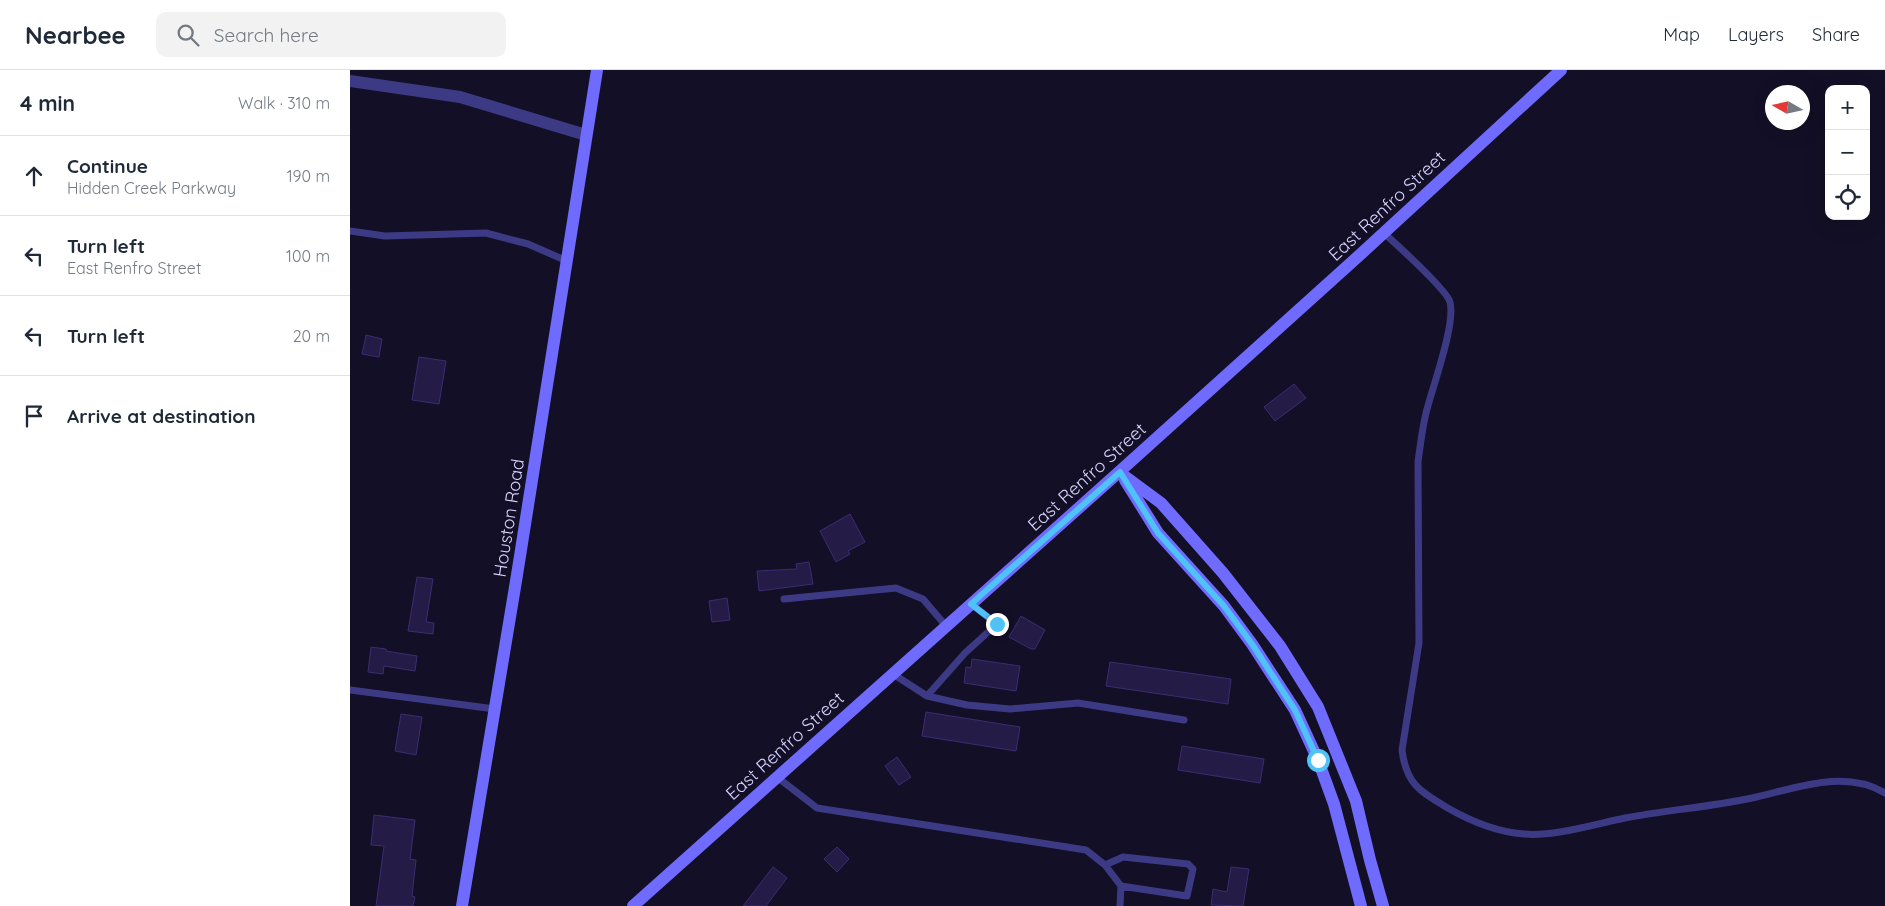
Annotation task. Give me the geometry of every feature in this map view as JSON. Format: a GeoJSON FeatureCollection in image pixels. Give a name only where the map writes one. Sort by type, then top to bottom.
{"type":"FeatureCollection","features":[{"type":"Feature","properties":{"kind":"main road","name":"Houston Road"},"geometry":{"type":"LineString","coordinates":[[462,906],[597,70]]}},
{"type":"Feature","properties":{"kind":"main road","name":"East Renfro Street"},"geometry":{"type":"LineString","coordinates":[[633,906],[1120,472],[1384,233],[1560,70]]}},
{"type":"Feature","properties":{"kind":"main road"},"geometry":{"type":"LineString","coordinates":[[1120,472],[1161,503],[1223,573],[1280,646],[1321,715],[1356,801],[1383,906]]}},
{"type":"Feature","properties":{"kind":"main road"},"geometry":{"type":"LineString","coordinates":[[1120,472],[1158,533],[1224,606],[1241,628],[1295,710],[1318,760],[1334,804],[1362,906]]}},
{"type":"Feature","properties":{"kind":"street"},"geometry":{"type":"LineString","coordinates":[[350,81],[460,97],[586,135]]}},
{"type":"Feature","properties":{"kind":"lane"},"geometry":{"type":"LineString","coordinates":[[350,231],[385,236],[486,233],[528,244],[567,261]]}},
{"type":"Feature","properties":{"kind":"lane"},"geometry":{"type":"LineString","coordinates":[[1384,233],[1431,278],[1450,301],[1450,320],[1422,429],[1418,462],[1420,643],[1402,750],[1404,766],[1415,786],[1439,803],[1479,824],[1504,832],[1526,834],[1551,833],[1628,818],[1750,799],[1830,780],[1860,783],[1885,792]]}},
{"type":"Feature","properties":{"kind":"lane"},"geometry":{"type":"LineString","coordinates":[[784,600],[896,588],[923,599],[946,626]]}},
{"type":"Feature","properties":{"kind":"lane"},"geometry":{"type":"LineString","coordinates":[[927,696],[965,653],[997,624],[971,604]]}},
{"type":"Feature","properties":{"kind":"lane"},"geometry":{"type":"LineString","coordinates":[[893,674],[927,696],[967,705],[1010,709],[1078,702],[1184,720]]}},
{"type":"Feature","properties":{"kind":"lane"},"geometry":{"type":"LineString","coordinates":[[350,690],[495,709]]}},
{"type":"Feature","properties":{"kind":"lane"},"geometry":{"type":"LineString","coordinates":[[777,776],[818,808],[1086,850],[1105,865],[1121,886],[1120,906]]}},
{"type":"Feature","properties":{"kind":"lane"},"geometry":{"type":"LineString","coordinates":[[1105,865],[1123,857],[1188,864],[1193,869],[1187,896],[1121,886]]}},
{"type":"Feature","properties":{"kind":"building"},"geometry":{"type":"Polygon","coordinates":[[[366,335],[382,339],[379,357],[362,354],[366,335]]]}},
{"type":"Feature","properties":{"kind":"building"},"geometry":{"type":"Polygon","coordinates":[[[419,357],[446,361],[439,404],[412,400],[419,357]]]}},
{"type":"Feature","properties":{"kind":"building"},"geometry":{"type":"Polygon","coordinates":[[[1294,384],[1306,398],[1275,421],[1264,407],[1294,384]]]}},
{"type":"Feature","properties":{"kind":"building"},"geometry":{"type":"Polygon","coordinates":[[[850,514],[865,542],[848,551],[850,554],[836,562],[820,531],[850,514]]]}},
{"type":"Feature","properties":{"kind":"building"},"geometry":{"type":"Polygon","coordinates":[[[809,562],[813,584],[759,591],[757,571],[797,569],[796,564],[809,562]]]}},
{"type":"Feature","properties":{"kind":"building"},"geometry":{"type":"Polygon","coordinates":[[[417,577],[433,579],[426,622],[434,623],[433,634],[408,631],[417,577]]]}},
{"type":"Feature","properties":{"kind":"building"},"geometry":{"type":"Polygon","coordinates":[[[727,598],[730,620],[712,622],[709,601],[727,598]]]}},
{"type":"Feature","properties":{"kind":"building"},"geometry":{"type":"Polygon","coordinates":[[[1021,616],[1045,630],[1035,649],[1031,649],[1009,637],[1021,616]]]}},
{"type":"Feature","properties":{"kind":"building"},"geometry":{"type":"Polygon","coordinates":[[[371,647],[417,656],[415,671],[384,666],[383,674],[368,672],[371,647]]]}},
{"type":"Feature","properties":{"kind":"building"},"geometry":{"type":"Polygon","coordinates":[[[972,659],[1020,666],[1016,691],[964,683],[966,667],[971,668],[972,659]]]}},
{"type":"Feature","properties":{"kind":"building"},"geometry":{"type":"Polygon","coordinates":[[[1110,662],[1231,679],[1228,704],[1106,686],[1110,662]]]}},
{"type":"Feature","properties":{"kind":"building"},"geometry":{"type":"Polygon","coordinates":[[[926,712],[1020,727],[1016,751],[922,736],[926,712]]]}},
{"type":"Feature","properties":{"kind":"building"},"geometry":{"type":"Polygon","coordinates":[[[401,714],[422,717],[416,755],[395,751],[401,714]]]}},
{"type":"Feature","properties":{"kind":"building"},"geometry":{"type":"Polygon","coordinates":[[[1182,746],[1264,759],[1260,783],[1178,770],[1182,746]]]}},
{"type":"Feature","properties":{"kind":"building"},"geometry":{"type":"Polygon","coordinates":[[[897,757],[911,777],[899,785],[885,766],[897,757]]]}},
{"type":"Feature","properties":{"kind":"building"},"geometry":{"type":"Polygon","coordinates":[[[374,815],[415,820],[410,859],[416,860],[412,896],[415,897],[413,906],[376,906],[384,846],[371,845],[374,815]]]}},
{"type":"Feature","properties":{"kind":"building"},"geometry":{"type":"Polygon","coordinates":[[[837,847],[849,859],[837,872],[824,859],[837,847]]]}},
{"type":"Feature","properties":{"kind":"building"},"geometry":{"type":"Polygon","coordinates":[[[773,867],[787,878],[766,906],[743,906],[773,867]]]}},
{"type":"Feature","properties":{"kind":"building"},"geometry":{"type":"Polygon","coordinates":[[[1231,867],[1249,869],[1243,906],[1211,905],[1213,889],[1227,892],[1231,867]]]}},
{"type":"Feature","properties":{"kind":"route"},"geometry":{"type":"LineString","coordinates":[[997,624],[971,604],[1120,472],[1158,533],[1224,606],[1252,644],[1295,710],[1318,760]]}}]}
